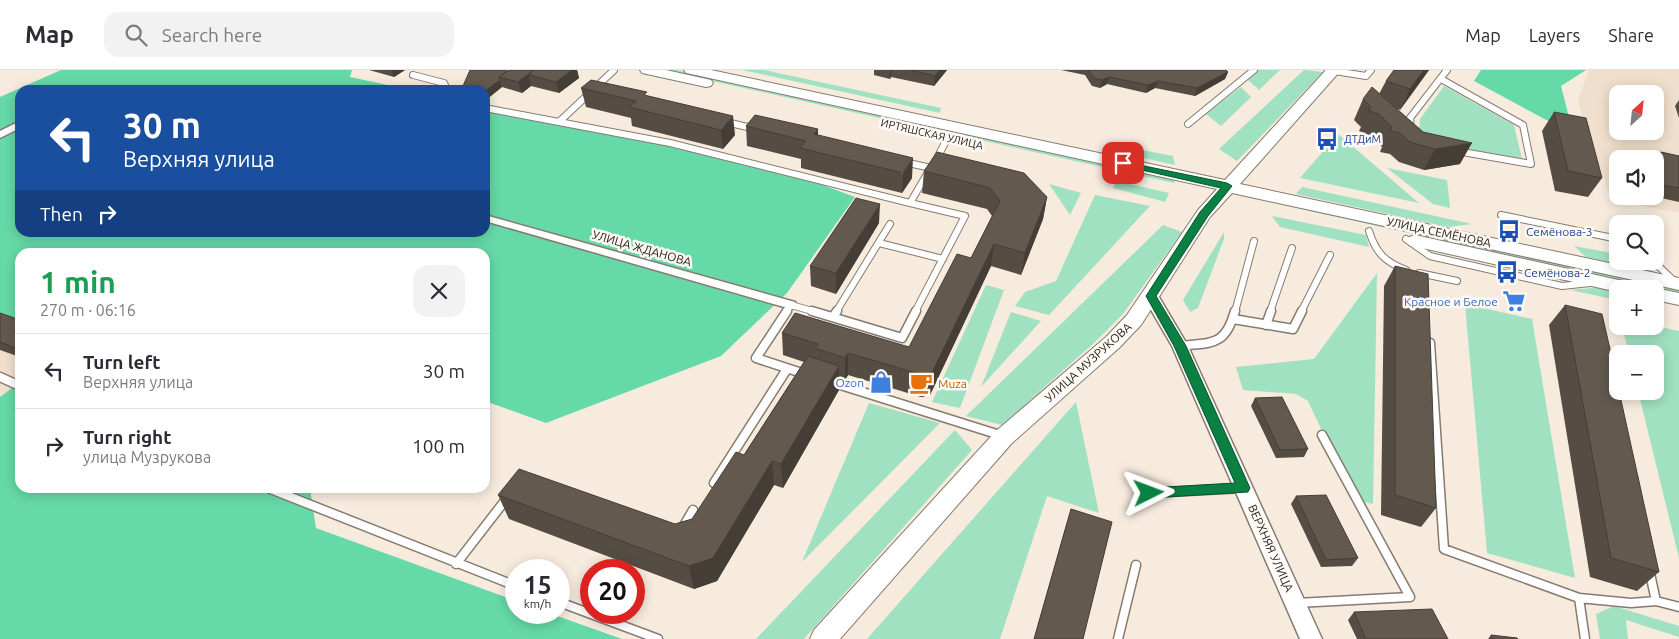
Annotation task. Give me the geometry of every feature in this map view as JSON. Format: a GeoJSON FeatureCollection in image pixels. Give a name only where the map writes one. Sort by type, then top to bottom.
{"type":"FeatureCollection","features":[{"type":"Feature","properties":{"kind":"street","name":"ИРТЯШСКАЯ УЛИЦА"},"geometry":{"type":"LineString","coordinates":[[647,70],[951,132],[1222,192]]}},
{"type":"Feature","properties":{"kind":"street","name":"ИРТЯШСКАЯ УЛИЦА"},"geometry":{"type":"LineString","coordinates":[[692,70],[951,132]]}},
{"type":"Feature","properties":{"kind":"street","name":"УЛИЦА МУЗРУКОВА"},"geometry":{"type":"LineString","coordinates":[[823,639],[1004,437],[1113,342],[1134,320],[1204,214],[1332,70]]}},
{"type":"Feature","properties":{"kind":"street"},"geometry":{"type":"LineString","coordinates":[[0,135],[15,127]]}},
{"type":"Feature","properties":{"kind":"street","name":"УЛИЦА СЕМЁНОВА"},"geometry":{"type":"LineString","coordinates":[[1222,192],[1368,231],[1609,284]]}},
{"type":"Feature","properties":{"kind":"street","name":"УЛИЦА СЕМЁНОВА"},"geometry":{"type":"LineString","coordinates":[[1222,192],[1678,289]]}},
{"type":"Feature","properties":{"kind":"street","name":"УЛИЦА ЖДАНОВА"},"geometry":{"type":"LineString","coordinates":[[490,219],[791,305]]}},
{"type":"Feature","properties":{"kind":"street"},"geometry":{"type":"LineString","coordinates":[[1664,292],[1678,289]]}},
{"type":"Feature","properties":{"kind":"street","name":"ВЕРХНЯЯ УЛИЦА"},"geometry":{"type":"LineString","coordinates":[[1151,296],[1180,346],[1311,639]]}},
{"type":"Feature","properties":{"kind":"lane"},"geometry":{"type":"LineString","coordinates":[[560,121],[592,93],[614,70]]}},
{"type":"Feature","properties":{"kind":"lane"},"geometry":{"type":"LineString","coordinates":[[1188,124],[1254,70]]}},
{"type":"Feature","properties":{"kind":"lane"},"geometry":{"type":"LineString","coordinates":[[1332,70],[1366,76],[1371,70]]}},
{"type":"Feature","properties":{"kind":"lane"},"geometry":{"type":"LineString","coordinates":[[1412,137],[1410,118],[1447,70]]}},
{"type":"Feature","properties":{"kind":"lane"},"geometry":{"type":"LineString","coordinates":[[413,75],[444,83],[445,85]]}},
{"type":"Feature","properties":{"kind":"lane"},"geometry":{"type":"LineString","coordinates":[[1440,79],[1523,125],[1531,164],[1448,149]]}},
{"type":"Feature","properties":{"kind":"lane"},"geometry":{"type":"LineString","coordinates":[[592,93],[602,95]]}},
{"type":"Feature","properties":{"kind":"lane"},"geometry":{"type":"LineString","coordinates":[[490,109],[670,143],[965,216],[902,338],[791,305],[756,358],[815,377]]}},
{"type":"Feature","properties":{"kind":"lane"},"geometry":{"type":"LineString","coordinates":[[718,121],[766,132]]}},
{"type":"Feature","properties":{"kind":"lane"},"geometry":{"type":"LineString","coordinates":[[910,203],[951,132]]}},
{"type":"Feature","properties":{"kind":"lane"},"geometry":{"type":"LineString","coordinates":[[892,160],[931,168]]}},
{"type":"Feature","properties":{"kind":"lane"},"geometry":{"type":"LineString","coordinates":[[1501,215],[1609,237]]}},
{"type":"Feature","properties":{"kind":"lane"},"geometry":{"type":"LineString","coordinates":[[833,317],[890,224]]}},
{"type":"Feature","properties":{"kind":"lane"},"geometry":{"type":"LineString","coordinates":[[1368,231],[1376,253],[1391,264],[1404,269],[1457,281]]}},
{"type":"Feature","properties":{"kind":"lane"},"geometry":{"type":"LineString","coordinates":[[1406,239],[1430,256],[1562,286],[1602,282]]}},
{"type":"Feature","properties":{"kind":"lane"},"geometry":{"type":"LineString","coordinates":[[1180,346],[1216,342],[1226,335],[1254,241]]}},
{"type":"Feature","properties":{"kind":"lane"},"geometry":{"type":"LineString","coordinates":[[879,243],[942,259]]}},
{"type":"Feature","properties":{"kind":"lane"},"geometry":{"type":"LineString","coordinates":[[1266,325],[1292,248]]}},
{"type":"Feature","properties":{"kind":"lane"},"geometry":{"type":"LineString","coordinates":[[1232,319],[1293,329],[1330,254]]}},
{"type":"Feature","properties":{"kind":"lane"},"geometry":{"type":"LineString","coordinates":[[1486,268],[1514,263]]}},
{"type":"Feature","properties":{"kind":"lane"},"geometry":{"type":"LineString","coordinates":[[1661,270],[1678,289]]}},
{"type":"Feature","properties":{"kind":"lane"},"geometry":{"type":"LineString","coordinates":[[1430,335],[1444,549],[1579,598],[1631,603],[1656,601],[1679,607]]}},
{"type":"Feature","properties":{"kind":"lane"},"geometry":{"type":"LineString","coordinates":[[714,483],[787,369]]}},
{"type":"Feature","properties":{"kind":"lane"},"geometry":{"type":"LineString","coordinates":[[0,377],[15,384]]}},
{"type":"Feature","properties":{"kind":"lane"},"geometry":{"type":"LineString","coordinates":[[824,380],[1004,437]]}},
{"type":"Feature","properties":{"kind":"lane"},"geometry":{"type":"LineString","coordinates":[[1295,603],[1410,596],[1322,435]]}},
{"type":"Feature","properties":{"kind":"lane"},"geometry":{"type":"LineString","coordinates":[[1149,493],[1244,488]]}},
{"type":"Feature","properties":{"kind":"lane"},"geometry":{"type":"LineString","coordinates":[[280,493],[505,582]]}},
{"type":"Feature","properties":{"kind":"lane"},"geometry":{"type":"LineString","coordinates":[[456,564],[511,494]]}},
{"type":"Feature","properties":{"kind":"lane"},"geometry":{"type":"LineString","coordinates":[[671,530],[680,533],[693,510]]}},
{"type":"Feature","properties":{"kind":"lane"},"geometry":{"type":"LineString","coordinates":[[1646,556],[1656,601]]}},
{"type":"Feature","properties":{"kind":"lane"},"geometry":{"type":"LineString","coordinates":[[1118,639],[1136,565]]}},
{"type":"Feature","properties":{"kind":"lane"},"geometry":{"type":"LineString","coordinates":[[1579,598],[1585,639]]}},
{"type":"Feature","properties":{"kind":"lane"},"geometry":{"type":"LineString","coordinates":[[570,606],[658,639]]}},
{"type":"Feature","properties":{"kind":"shaded area"},"geometry":{"type":"Polygon","coordinates":[[[1589,70],[1679,70],[1679,213],[1638,205],[1664,205],[1664,150],[1609,150],[1609,192],[1586,131],[1578,100],[1589,70]]]}},
{"type":"Feature","properties":{"kind":"shaded area"},"geometry":{"type":"Polygon","coordinates":[[[0,316],[15,321],[15,386],[0,397],[0,316]]]}},
{"type":"Feature","properties":{"kind":"green space"},"geometry":{"type":"Polygon","coordinates":[[[61,70],[352,70],[350,77],[388,85],[27,85],[61,70]]]}},
{"type":"Feature","properties":{"kind":"green space"},"geometry":{"type":"Polygon","coordinates":[[[662,70],[677,70],[938,127],[938,131],[662,70]]]}},
{"type":"Feature","properties":{"kind":"green space"},"geometry":{"type":"Polygon","coordinates":[[[742,70],[764,70],[941,108],[940,113],[742,70]]]}},
{"type":"Feature","properties":{"kind":"green space"},"geometry":{"type":"Polygon","coordinates":[[[1258,70],[1280,70],[1259,90],[1247,79],[1258,70]]]}},
{"type":"Feature","properties":{"kind":"green space"},"geometry":{"type":"Polygon","coordinates":[[[1304,70],[1323,72],[1237,161],[1219,149],[1304,70]]]}},
{"type":"Feature","properties":{"kind":"green space"},"geometry":{"type":"Polygon","coordinates":[[[1481,70],[1586,70],[1561,86],[1571,125],[1550,122],[1474,81],[1481,70]]]}},
{"type":"Feature","properties":{"kind":"green space"},"geometry":{"type":"Polygon","coordinates":[[[1444,86],[1514,125],[1522,159],[1440,144],[1419,134],[1420,119],[1444,86]]]}},
{"type":"Feature","properties":{"kind":"green space"},"geometry":{"type":"Polygon","coordinates":[[[1241,87],[1251,97],[1221,126],[1206,114],[1241,87]]]}},
{"type":"Feature","properties":{"kind":"green space"},"geometry":{"type":"Polygon","coordinates":[[[15,90],[15,237],[490,237],[490,107],[787,172],[855,197],[787,293],[721,356],[546,423],[490,403],[490,248],[15,248],[15,321],[0,316],[0,97],[15,90]]]}},
{"type":"Feature","properties":{"kind":"green space"},"geometry":{"type":"Polygon","coordinates":[[[965,133],[1175,180],[1174,183],[967,137],[965,133]]]}},
{"type":"Feature","properties":{"kind":"green space"},"geometry":{"type":"Polygon","coordinates":[[[1338,134],[1419,203],[1300,178],[1338,134]]]}},
{"type":"Feature","properties":{"kind":"green space"},"geometry":{"type":"Polygon","coordinates":[[[1142,150],[1173,156],[1175,165],[1130,155],[1142,150]]]}},
{"type":"Feature","properties":{"kind":"green space"},"geometry":{"type":"Polygon","coordinates":[[[1387,168],[1447,180],[1450,208],[1433,204],[1387,168]]]}},
{"type":"Feature","properties":{"kind":"green space"},"geometry":{"type":"Polygon","coordinates":[[[1116,181],[1169,193],[1165,202],[1113,188],[1116,181]]]}},
{"type":"Feature","properties":{"kind":"green space"},"geometry":{"type":"Polygon","coordinates":[[[1049,184],[1081,193],[1070,215],[1049,184]]]}},
{"type":"Feature","properties":{"kind":"green space"},"geometry":{"type":"Polygon","coordinates":[[[1302,187],[1472,224],[1448,227],[1296,194],[1302,187]]]}},
{"type":"Feature","properties":{"kind":"green space"},"geometry":{"type":"Polygon","coordinates":[[[1095,195],[1150,206],[1049,315],[1015,306],[1025,292],[1056,281],[1095,195]]]}},
{"type":"Feature","properties":{"kind":"green space"},"geometry":{"type":"Polygon","coordinates":[[[1278,201],[1634,280],[1620,280],[1278,204],[1278,201]]]}},
{"type":"Feature","properties":{"kind":"green space"},"geometry":{"type":"Polygon","coordinates":[[[1272,216],[1366,235],[1369,247],[1280,227],[1272,216]]]}},
{"type":"Feature","properties":{"kind":"green space"},"geometry":{"type":"Polygon","coordinates":[[[1163,225],[1182,232],[1123,314],[1094,343],[1002,425],[966,416],[1163,225]]]}},
{"type":"Feature","properties":{"kind":"green space"},"geometry":{"type":"Polygon","coordinates":[[[1224,232],[1224,239],[1198,308],[1190,312],[1183,300],[1224,232]]]}},
{"type":"Feature","properties":{"kind":"green space"},"geometry":{"type":"Polygon","coordinates":[[[1574,246],[1609,253],[1609,263],[1586,257],[1574,246]]]}},
{"type":"Feature","properties":{"kind":"green space"},"geometry":{"type":"Polygon","coordinates":[[[1639,270],[1651,270],[1655,274],[1639,270]]]}},
{"type":"Feature","properties":{"kind":"green space"},"geometry":{"type":"Polygon","coordinates":[[[1377,273],[1373,504],[1354,500],[1308,401],[1296,394],[1243,390],[1236,367],[1314,359],[1377,273]]]}},
{"type":"Feature","properties":{"kind":"green space"},"geometry":{"type":"Polygon","coordinates":[[[986,285],[1004,290],[960,408],[932,402],[986,285]]]}},
{"type":"Feature","properties":{"kind":"green space"},"geometry":{"type":"Polygon","coordinates":[[[1603,287],[1609,288],[1609,298],[1570,290],[1603,287]]]}},
{"type":"Feature","properties":{"kind":"green space"},"geometry":{"type":"Polygon","coordinates":[[[1664,287],[1679,290],[1679,293],[1664,290],[1664,287]]]}},
{"type":"Feature","properties":{"kind":"green space"},"geometry":{"type":"Polygon","coordinates":[[[1465,304],[1532,319],[1575,578],[1487,553],[1465,304]]]}},
{"type":"Feature","properties":{"kind":"green space"},"geometry":{"type":"Polygon","coordinates":[[[1011,312],[1041,321],[981,387],[1011,312]]]}},
{"type":"Feature","properties":{"kind":"green space"},"geometry":{"type":"Polygon","coordinates":[[[1664,328],[1679,331],[1679,558],[1640,400],[1664,400],[1664,345],[1627,345],[1624,335],[1664,335],[1664,328]]]}},
{"type":"Feature","properties":{"kind":"green space"},"geometry":{"type":"Polygon","coordinates":[[[15,386],[15,493],[311,493],[316,528],[505,597],[505,624],[570,624],[570,620],[622,639],[0,639],[0,397],[15,386]]]}},
{"type":"Feature","properties":{"kind":"green space"},"geometry":{"type":"Polygon","coordinates":[[[1076,402],[1099,513],[1047,496],[1000,639],[867,639],[1076,402]]]}},
{"type":"Feature","properties":{"kind":"green space"},"geometry":{"type":"Polygon","coordinates":[[[869,403],[940,423],[802,562],[869,403]]]}},
{"type":"Feature","properties":{"kind":"green space"},"geometry":{"type":"Polygon","coordinates":[[[955,430],[972,450],[804,639],[756,639],[955,430]]]}},
{"type":"Feature","properties":{"kind":"green space"},"geometry":{"type":"Polygon","coordinates":[[[1614,606],[1679,626],[1679,637],[1626,620],[1628,639],[1600,639],[1596,614],[1614,606]]]}},
{"type":"Feature","properties":{"kind":"building"},"geometry":{"type":"Polygon","coordinates":[[[470,70],[507,71],[499,77],[500,80],[490,87],[490,85],[463,85],[470,70]]]}},
{"type":"Feature","properties":{"kind":"building"},"geometry":{"type":"Polygon","coordinates":[[[509,70],[534,70],[518,82],[499,77],[509,70]]]}},
{"type":"Feature","properties":{"kind":"building"},"geometry":{"type":"Polygon","coordinates":[[[534,70],[572,70],[556,82],[529,75],[534,70]]]}},
{"type":"Feature","properties":{"kind":"building"},"geometry":{"type":"Polygon","coordinates":[[[911,70],[940,70],[935,76],[911,70]]]}},
{"type":"Feature","properties":{"kind":"building"},"geometry":{"type":"Polygon","coordinates":[[[1088,70],[1226,70],[1228,72],[1197,88],[1158,81],[1148,85],[1109,77],[1102,80],[1094,78],[1088,70]]]}},
{"type":"Feature","properties":{"kind":"building"},"geometry":{"type":"Polygon","coordinates":[[[1394,70],[1424,70],[1410,89],[1386,81],[1394,70]]]}},
{"type":"Feature","properties":{"kind":"building"},"geometry":{"type":"Polygon","coordinates":[[[591,80],[647,92],[644,95],[733,116],[721,130],[629,107],[636,101],[581,88],[591,80]]]}},
{"type":"Feature","properties":{"kind":"building"},"geometry":{"type":"Polygon","coordinates":[[[1372,87],[1423,132],[1472,143],[1435,149],[1410,142],[1400,133],[1390,131],[1392,127],[1379,114],[1369,111],[1371,107],[1363,99],[1372,87]]]}},
{"type":"Feature","properties":{"kind":"building"},"geometry":{"type":"Polygon","coordinates":[[[1554,112],[1586,118],[1602,178],[1568,171],[1554,112]]]}},
{"type":"Feature","properties":{"kind":"building"},"geometry":{"type":"Polygon","coordinates":[[[755,115],[818,129],[814,134],[913,158],[903,173],[800,148],[806,141],[746,126],[755,115]]]}},
{"type":"Feature","properties":{"kind":"building"},"geometry":{"type":"Polygon","coordinates":[[[937,152],[1024,173],[1047,197],[1025,253],[994,244],[932,373],[923,375],[848,353],[845,358],[815,348],[818,344],[782,333],[795,313],[909,347],[957,254],[971,258],[1000,201],[990,188],[924,171],[937,152]]]}},
{"type":"Feature","properties":{"kind":"building"},"geometry":{"type":"Polygon","coordinates":[[[1664,153],[1679,156],[1679,188],[1664,186],[1664,153]]]}},
{"type":"Feature","properties":{"kind":"building"},"geometry":{"type":"Polygon","coordinates":[[[856,198],[880,204],[836,273],[810,266],[856,198]]]}},
{"type":"Feature","properties":{"kind":"building"},"geometry":{"type":"Polygon","coordinates":[[[1395,266],[1428,274],[1436,508],[1395,495],[1395,266]]]}},
{"type":"Feature","properties":{"kind":"building"},"geometry":{"type":"Polygon","coordinates":[[[1565,305],[1602,314],[1609,345],[1609,400],[1621,400],[1659,572],[1611,558],[1565,305]]]}},
{"type":"Feature","properties":{"kind":"building"},"geometry":{"type":"Polygon","coordinates":[[[0,313],[15,318],[15,348],[0,342],[0,313]]]}},
{"type":"Feature","properties":{"kind":"building"},"geometry":{"type":"Polygon","coordinates":[[[808,356],[839,366],[781,464],[772,461],[713,558],[689,566],[498,495],[519,469],[675,524],[692,519],[736,452],[744,455],[808,356]]]}},
{"type":"Feature","properties":{"kind":"building"},"geometry":{"type":"Polygon","coordinates":[[[1282,397],[1308,449],[1280,450],[1255,398],[1282,397]]]}},
{"type":"Feature","properties":{"kind":"building"},"geometry":{"type":"Polygon","coordinates":[[[1326,495],[1358,558],[1326,560],[1296,496],[1326,495]]]}},
{"type":"Feature","properties":{"kind":"building"},"geometry":{"type":"Polygon","coordinates":[[[1071,509],[1112,522],[1083,639],[1034,639],[1071,509]]]}},
{"type":"Feature","properties":{"kind":"building"},"geometry":{"type":"Polygon","coordinates":[[[1432,609],[1448,639],[1366,639],[1354,612],[1432,609]]]}},
{"type":"Feature","properties":{"kind":"building"},"geometry":{"type":"Polygon","coordinates":[[[1491,635],[1517,638],[1518,639],[1493,639],[1491,635]]]}},
{"type":"Feature","properties":{"kind":"place","name":"ДТДиМ"},"geometry":{"type":"Point","coordinates":[1327,139]}},
{"type":"Feature","properties":{"kind":"place","name":"Семёнова-3"},"geometry":{"type":"Point","coordinates":[1509,231]}},
{"type":"Feature","properties":{"kind":"place","name":"Семёнова-2"},"geometry":{"type":"Point","coordinates":[1507,272]}},
{"type":"Feature","properties":{"kind":"place","name":"Красное и Белое"},"geometry":{"type":"Point","coordinates":[1514,301]}},
{"type":"Feature","properties":{"kind":"place","name":"Ozon"},"geometry":{"type":"Point","coordinates":[881,382]}},
{"type":"Feature","properties":{"kind":"place","name":"Muza"},"geometry":{"type":"Point","coordinates":[921,383]}},
{"type":"Feature","properties":{"kind":"route"},"geometry":{"type":"LineString","coordinates":[[1123,163],[1227,186],[1204,214],[1151,296],[1180,346],[1244,488],[1149,493]]}}]}
